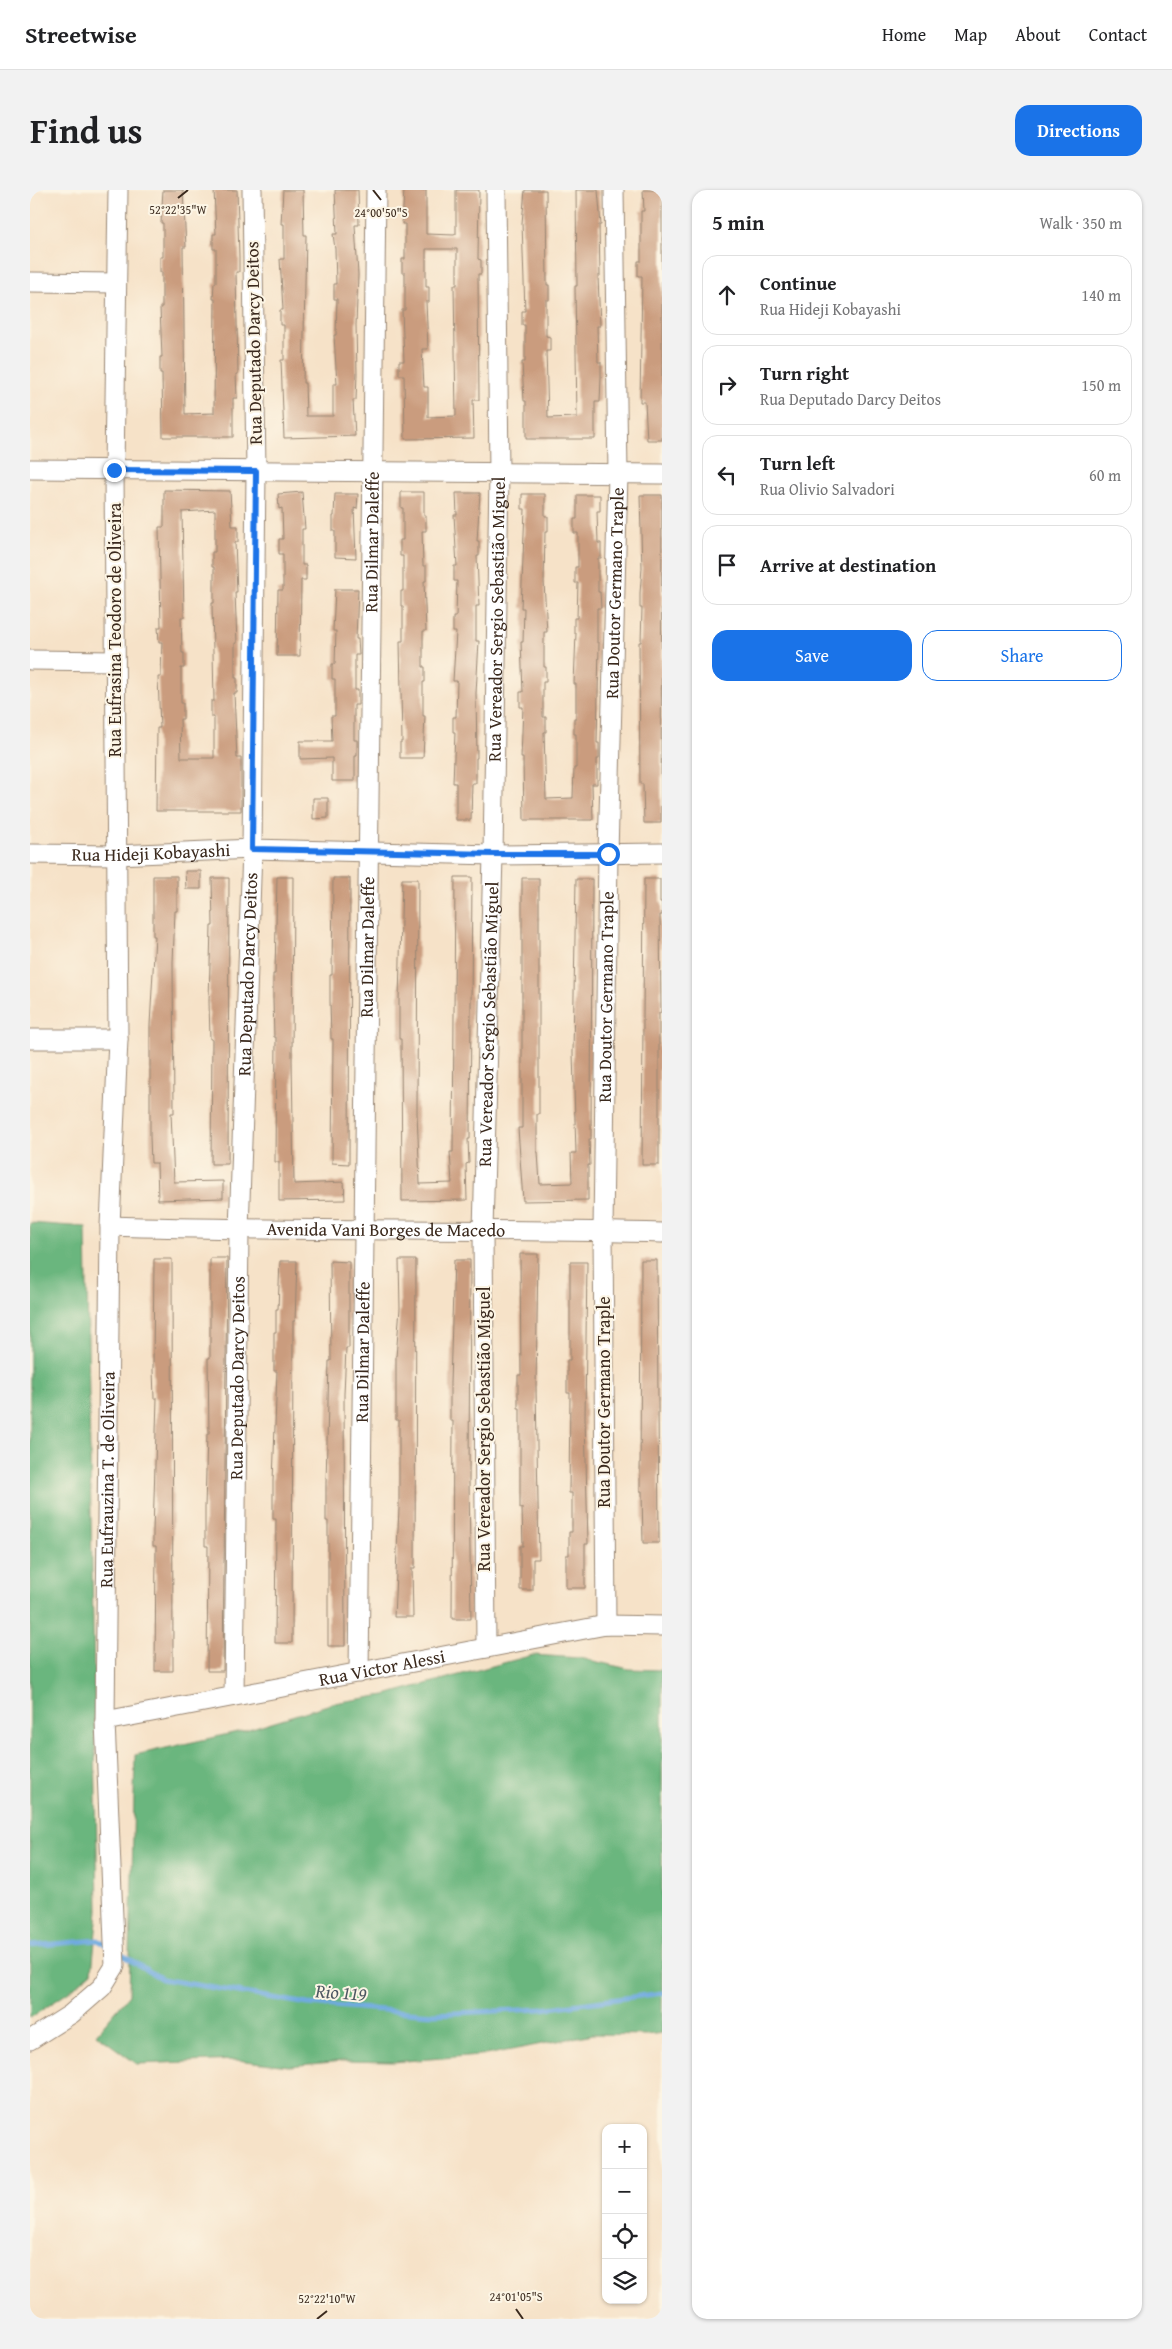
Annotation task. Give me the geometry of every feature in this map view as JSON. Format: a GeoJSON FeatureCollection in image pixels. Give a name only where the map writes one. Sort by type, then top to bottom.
{"type":"FeatureCollection","features":[{"type":"Feature","properties":{"kind":"street","name":"Rua Eufrasina Teodoro de Oliveira"},"geometry":{"type":"LineString","coordinates":[[118,190],[114,470],[118,1039]]}},
{"type":"Feature","properties":{"kind":"street","name":"Rua Deputado Darcy Deitos"},"geometry":{"type":"LineString","coordinates":[[234,1696],[239,1230],[252,849],[256,471],[252,190]]}},
{"type":"Feature","properties":{"kind":"street","name":"Rua Dilmar Daleffe"},"geometry":{"type":"LineString","coordinates":[[359,1673],[376,190]]}},
{"type":"Feature","properties":{"kind":"street","name":"Rua Vereador Sergio Sebastião Miguel"},"geometry":{"type":"LineString","coordinates":[[486,1648],[482,1231],[493,854],[499,473],[496,190]]}},
{"type":"Feature","properties":{"kind":"street","name":"Rua Doutor Germano Traple"},"geometry":{"type":"LineString","coordinates":[[606,1625],[603,1231],[608,854],[618,474],[614,190]]}},
{"type":"Feature","properties":{"kind":"street"},"geometry":{"type":"LineString","coordinates":[[30,282],[116,283]]}},
{"type":"Feature","properties":{"kind":"street"},"geometry":{"type":"LineString","coordinates":[[30,469],[662,474]]}},
{"type":"Feature","properties":{"kind":"street"},"geometry":{"type":"LineString","coordinates":[[30,660],[115,661]]}},
{"type":"Feature","properties":{"kind":"street","name":"Rua Hideji Kobayashi"},"geometry":{"type":"LineString","coordinates":[[30,854],[117,855],[252,849],[493,854],[662,853]]}},
{"type":"Feature","properties":{"kind":"street"},"geometry":{"type":"LineString","coordinates":[[30,1040],[118,1039]]}},
{"type":"Feature","properties":{"kind":"street","name":"Rua Eufrauzina T. de Oliveira"},"geometry":{"type":"LineString","coordinates":[[30,2040],[71,2014],[102,1987],[114,1966],[105,1721],[110,1226],[118,1039]]}},
{"type":"Feature","properties":{"kind":"street","name":"Avenida Vani Borges de Macedo"},"geometry":{"type":"LineString","coordinates":[[110,1226],[239,1230],[365,1229],[662,1233]]}},
{"type":"Feature","properties":{"kind":"street","name":"Rua Victor Alessi"},"geometry":{"type":"LineString","coordinates":[[105,1721],[606,1625],[662,1626]]}},
{"type":"Feature","properties":{"kind":"green space"},"geometry":{"type":"Polygon","coordinates":[[[30,1223],[86,1227],[98,1910],[92,1972],[69,1992],[30,2018],[30,1223]]]}},
{"type":"Feature","properties":{"kind":"green space"},"geometry":{"type":"Polygon","coordinates":[[[533,1655],[580,1658],[629,1669],[662,1670],[662,2033],[647,2035],[593,2034],[491,2054],[393,2062],[343,2061],[289,2066],[237,2060],[137,2064],[96,2034],[129,1995],[135,1755],[242,1731],[334,1703],[385,1695],[533,1655]]]}},
{"type":"Feature","properties":{"kind":"building"},"geometry":{"type":"Polygon","coordinates":[[[163,190],[183,190],[186,247],[183,247],[185,414],[214,413],[215,299],[213,299],[214,283],[216,283],[216,249],[213,249],[213,234],[216,234],[214,190],[237,190],[239,257],[239,272],[236,272],[238,374],[236,374],[237,398],[233,398],[233,437],[163,437],[162,373],[160,373],[160,357],[162,357],[160,307],[162,307],[162,272],[160,272],[160,257],[163,257],[163,223],[161,223],[163,190]]]}},
{"type":"Feature","properties":{"kind":"building"},"geometry":{"type":"Polygon","coordinates":[[[283,190],[303,190],[304,235],[306,235],[303,383],[305,383],[306,416],[333,416],[333,384],[337,384],[334,335],[336,335],[337,299],[334,299],[334,284],[336,284],[333,234],[337,234],[335,190],[358,190],[359,225],[355,225],[358,275],[356,400],[353,400],[355,436],[284,438],[281,360],[284,360],[284,325],[280,325],[280,310],[283,310],[280,259],[284,259],[284,224],[281,224],[283,190]]]}},
{"type":"Feature","properties":{"kind":"building"},"geometry":{"type":"Polygon","coordinates":[[[404,190],[426,190],[426,234],[454,235],[456,234],[456,190],[479,190],[478,259],[481,260],[481,274],[478,274],[479,400],[473,400],[474,438],[405,439],[404,375],[399,375],[399,361],[404,361],[402,310],[405,310],[405,273],[402,273],[402,259],[405,259],[405,224],[402,224],[404,190]],[[426,249],[426,287],[429,287],[429,302],[426,302],[428,349],[422,349],[424,387],[428,387],[428,417],[456,416],[454,285],[457,285],[457,249],[426,249]]]}},
{"type":"Feature","properties":{"kind":"building"},"geometry":{"type":"Polygon","coordinates":[[[525,190],[546,190],[547,285],[549,285],[549,300],[546,300],[546,336],[550,337],[550,351],[546,351],[548,418],[577,417],[576,190],[598,190],[601,225],[599,225],[600,276],[598,276],[600,326],[597,326],[598,362],[601,362],[601,377],[600,402],[595,402],[595,439],[526,439],[526,401],[524,401],[522,362],[525,362],[525,325],[522,325],[522,311],[525,311],[522,223],[525,190]]]}},
{"type":"Feature","properties":{"kind":"building"},"geometry":{"type":"Polygon","coordinates":[[[643,190],[662,190],[662,440],[647,440],[645,402],[640,402],[642,276],[638,276],[638,261],[641,261],[641,211],[644,211],[643,190]]]}},
{"type":"Feature","properties":{"kind":"building"},"geometry":{"type":"Polygon","coordinates":[[[164,490],[230,491],[232,526],[238,526],[238,542],[235,542],[237,643],[235,643],[235,678],[237,678],[237,693],[234,693],[237,758],[241,758],[241,811],[156,811],[157,728],[160,728],[158,677],[161,677],[162,642],[159,642],[158,627],[161,627],[159,527],[164,527],[164,490]],[[215,510],[182,512],[184,617],[181,617],[184,668],[181,668],[183,719],[180,719],[181,758],[214,758],[214,717],[211,717],[211,701],[214,701],[212,603],[214,603],[214,567],[212,567],[212,552],[215,552],[215,510]]]}},
{"type":"Feature","properties":{"kind":"building"},"geometry":{"type":"Polygon","coordinates":[[[302,492],[305,529],[302,529],[302,565],[306,565],[306,580],[301,580],[300,656],[277,656],[278,590],[283,590],[283,554],[279,554],[279,539],[283,539],[282,508],[279,509],[278,494],[302,492]]]}},
{"type":"Feature","properties":{"kind":"building"},"geometry":{"type":"Polygon","coordinates":[[[401,492],[424,492],[424,516],[426,516],[426,531],[422,531],[423,566],[426,566],[426,581],[424,581],[426,631],[423,631],[425,682],[423,682],[423,716],[425,716],[423,758],[400,758],[400,742],[402,742],[400,641],[403,641],[401,591],[403,591],[403,556],[400,556],[400,540],[403,540],[401,492]]]}},
{"type":"Feature","properties":{"kind":"building"},"geometry":{"type":"Polygon","coordinates":[[[456,493],[480,493],[477,541],[479,541],[479,556],[477,556],[479,606],[476,606],[476,641],[479,641],[476,693],[477,758],[476,783],[472,783],[471,820],[456,820],[456,783],[453,783],[455,732],[453,732],[453,717],[456,717],[457,681],[453,681],[456,632],[453,632],[453,617],[456,617],[457,581],[454,581],[454,566],[457,566],[454,515],[457,515],[456,493]]]}},
{"type":"Feature","properties":{"kind":"building"},"geometry":{"type":"Polygon","coordinates":[[[335,494],[358,494],[357,509],[354,508],[356,558],[335,557],[333,516],[335,494]]]}},
{"type":"Feature","properties":{"kind":"building"},"geometry":{"type":"Polygon","coordinates":[[[522,494],[545,494],[545,516],[548,516],[548,532],[545,532],[544,582],[547,632],[544,632],[546,682],[543,682],[543,717],[546,717],[546,732],[544,732],[546,799],[573,798],[574,768],[576,768],[574,718],[576,718],[576,684],[574,684],[576,633],[574,633],[574,618],[577,618],[578,583],[575,583],[575,567],[578,567],[578,533],[574,533],[574,519],[577,519],[577,495],[600,495],[600,511],[597,511],[598,543],[601,543],[601,558],[598,558],[598,592],[600,592],[601,608],[597,608],[597,643],[599,643],[597,743],[599,743],[599,759],[597,759],[597,784],[592,784],[593,820],[524,820],[523,758],[521,758],[523,707],[520,707],[520,692],[523,692],[521,642],[523,642],[524,608],[521,608],[525,509],[522,509],[522,494]]]}},
{"type":"Feature","properties":{"kind":"building"},"geometry":{"type":"Polygon","coordinates":[[[640,495],[662,495],[661,823],[644,823],[643,784],[640,784],[639,642],[641,642],[642,608],[640,608],[640,593],[642,568],[640,495]]]}},
{"type":"Feature","properties":{"kind":"building"},"geometry":{"type":"Polygon","coordinates":[[[335,589],[358,589],[356,639],[358,639],[359,655],[355,655],[355,690],[358,690],[358,705],[354,705],[354,740],[357,740],[355,781],[332,781],[332,758],[300,759],[300,741],[332,741],[331,716],[335,716],[335,679],[332,679],[332,664],[335,664],[336,631],[333,631],[335,589]]]}},
{"type":"Feature","properties":{"kind":"building"},"geometry":{"type":"Polygon","coordinates":[[[313,798],[328,798],[328,818],[313,819],[313,798]]]}},
{"type":"Feature","properties":{"kind":"building"},"geometry":{"type":"Polygon","coordinates":[[[185,871],[201,871],[201,889],[186,889],[185,871]]]}},
{"type":"Feature","properties":{"kind":"building"},"geometry":{"type":"Polygon","coordinates":[[[153,876],[177,876],[177,911],[175,911],[173,962],[174,1113],[171,1113],[174,1182],[223,1181],[223,1198],[158,1200],[157,1163],[151,1163],[150,1137],[150,1025],[155,936],[153,936],[153,876]]]}},
{"type":"Feature","properties":{"kind":"building"},"geometry":{"type":"Polygon","coordinates":[[[277,877],[293,877],[292,1061],[294,1184],[344,1182],[345,1200],[279,1201],[279,1162],[275,1162],[276,1037],[274,1037],[273,999],[277,877]]]}},
{"type":"Feature","properties":{"kind":"building"},"geometry":{"type":"Polygon","coordinates":[[[455,877],[472,877],[470,1139],[468,1139],[469,1163],[466,1164],[467,1200],[402,1201],[399,1001],[402,879],[418,879],[417,1113],[420,1184],[452,1183],[450,1152],[453,1152],[455,877]]]}},
{"type":"Feature","properties":{"kind":"building"},"geometry":{"type":"Polygon","coordinates":[[[212,878],[229,878],[228,1164],[211,1164],[212,1039],[210,1039],[209,1001],[211,926],[213,926],[212,878]]]}},
{"type":"Feature","properties":{"kind":"building"},"geometry":{"type":"Polygon","coordinates":[[[333,878],[350,878],[349,1164],[332,1163],[333,1039],[331,1039],[330,975],[332,975],[333,878]]]}},
{"type":"Feature","properties":{"kind":"building"},"geometry":{"type":"Polygon","coordinates":[[[522,878],[539,878],[539,1114],[537,1114],[537,1152],[540,1184],[572,1183],[571,1153],[576,1153],[573,1053],[576,879],[592,879],[591,1139],[589,1139],[588,1200],[523,1201],[518,1128],[522,1128],[522,878]]]}},
{"type":"Feature","properties":{"kind":"building"},"geometry":{"type":"Polygon","coordinates":[[[644,879],[660,879],[660,902],[662,902],[662,915],[660,915],[659,1165],[642,1165],[644,879]]]}},
{"type":"Feature","properties":{"kind":"building"},"geometry":{"type":"Polygon","coordinates":[[[520,1254],[538,1254],[536,1387],[539,1559],[533,1559],[533,1590],[520,1590],[520,1546],[523,1546],[522,1508],[520,1508],[520,1408],[518,1408],[518,1375],[521,1375],[520,1254]]]}},
{"type":"Feature","properties":{"kind":"building"},"geometry":{"type":"Polygon","coordinates":[[[210,1258],[227,1258],[223,1671],[207,1671],[208,1546],[205,1546],[205,1508],[207,1434],[209,1434],[210,1258]]]}},
{"type":"Feature","properties":{"kind":"building"},"geometry":{"type":"Polygon","coordinates":[[[154,1259],[172,1259],[173,1671],[155,1671],[156,1546],[153,1546],[153,1532],[157,1398],[154,1398],[153,1370],[154,1259]]]}},
{"type":"Feature","properties":{"kind":"building"},"geometry":{"type":"Polygon","coordinates":[[[399,1260],[416,1260],[415,1568],[412,1568],[413,1617],[394,1617],[399,1508],[399,1420],[396,1420],[396,1357],[400,1308],[399,1260]]]}},
{"type":"Feature","properties":{"kind":"building"},"geometry":{"type":"Polygon","coordinates":[[[454,1260],[470,1260],[469,1482],[471,1619],[452,1619],[453,1421],[450,1421],[450,1383],[454,1260]]]}},
{"type":"Feature","properties":{"kind":"building"},"geometry":{"type":"Polygon","coordinates":[[[641,1260],[657,1260],[659,1543],[643,1543],[642,1491],[640,1491],[641,1260]]]}},
{"type":"Feature","properties":{"kind":"building"},"geometry":{"type":"Polygon","coordinates":[[[280,1261],[297,1261],[295,1321],[293,1321],[292,1643],[275,1643],[276,1519],[273,1519],[273,1481],[277,1371],[274,1371],[274,1332],[276,1332],[276,1309],[278,1309],[280,1261]]]}},
{"type":"Feature","properties":{"kind":"building"},"geometry":{"type":"Polygon","coordinates":[[[330,1261],[349,1262],[349,1348],[346,1348],[344,1394],[345,1646],[328,1646],[328,1521],[326,1521],[326,1483],[329,1361],[331,1361],[330,1261]]]}},
{"type":"Feature","properties":{"kind":"building"},"geometry":{"type":"Polygon","coordinates":[[[570,1262],[587,1262],[585,1418],[588,1544],[585,1544],[585,1588],[566,1588],[566,1555],[569,1555],[569,1532],[572,1532],[572,1493],[569,1493],[570,1393],[567,1393],[567,1360],[570,1360],[570,1262]]]}},
{"type":"Feature","properties":{"kind":"waterway","name":"Rio 119"},"geometry":{"type":"LineString","coordinates":[[30,1946],[98,1940],[110,1947]]}},
{"type":"Feature","properties":{"kind":"waterway","name":"Rio 119"},"geometry":{"type":"LineString","coordinates":[[119,1953],[162,1979],[308,2004],[433,2014],[542,2009],[662,1993]]}},
{"type":"Feature","properties":{"kind":"route"},"geometry":{"type":"LineString","coordinates":[[114,470],[256,471],[252,849],[493,854],[608,854]]}}]}
